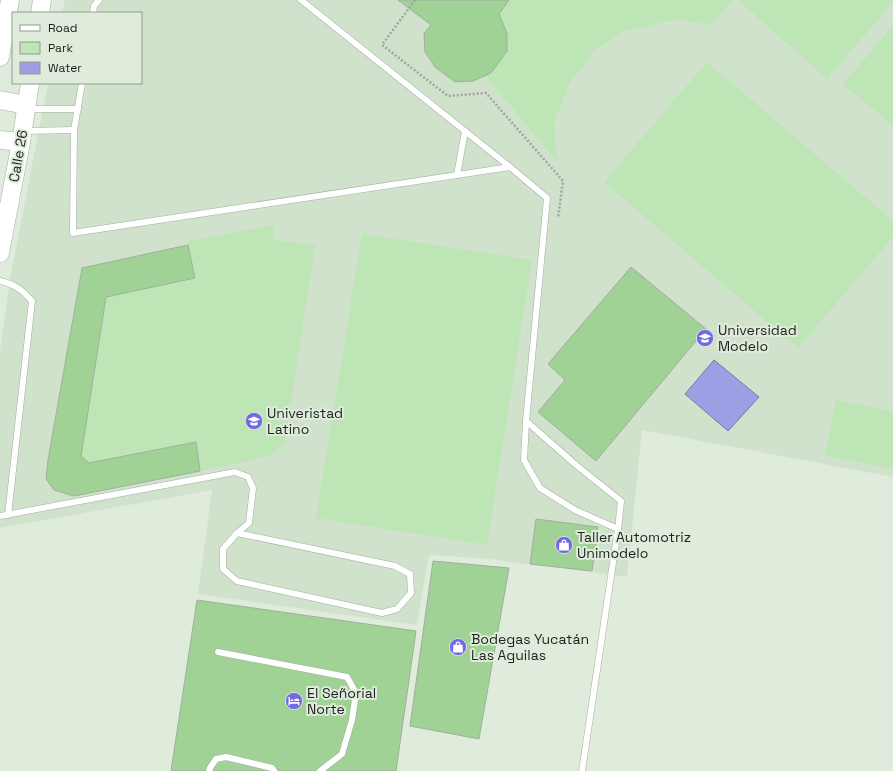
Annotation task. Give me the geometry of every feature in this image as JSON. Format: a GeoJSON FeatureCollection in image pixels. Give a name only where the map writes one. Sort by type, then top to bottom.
{"type":"FeatureCollection","features":[{"type":"Feature","properties":{"kind":"main road"},"geometry":{"type":"LineString","coordinates":[[0,57],[10,0]]}},
{"type":"Feature","properties":{"kind":"main road"},"geometry":{"type":"LineString","coordinates":[[40,12],[42,0]]}},
{"type":"Feature","properties":{"kind":"main road","name":"Calle 26"},"geometry":{"type":"LineString","coordinates":[[0,253],[30,84]]}},
{"type":"Feature","properties":{"kind":"main road"},"geometry":{"type":"LineString","coordinates":[[0,100],[26,107]]}},
{"type":"Feature","properties":{"kind":"main road"},"geometry":{"type":"LineString","coordinates":[[0,140],[21,136]]}},
{"type":"Feature","properties":{"kind":"lane"},"geometry":{"type":"LineString","coordinates":[[93,12],[94,6],[99,0]]}},
{"type":"Feature","properties":{"kind":"lane"},"geometry":{"type":"LineString","coordinates":[[301,0],[547,198],[526,421],[524,460],[540,488],[575,510],[618,530]]}},
{"type":"Feature","properties":{"kind":"lane"},"geometry":{"type":"LineString","coordinates":[[82,84],[74,130],[73,233],[510,167]]}},
{"type":"Feature","properties":{"kind":"lane"},"geometry":{"type":"LineString","coordinates":[[26,107],[78,109]]}},
{"type":"Feature","properties":{"kind":"lane"},"geometry":{"type":"LineString","coordinates":[[21,136],[74,130]]}},
{"type":"Feature","properties":{"kind":"lane"},"geometry":{"type":"LineString","coordinates":[[457,175],[465,131]]}},
{"type":"Feature","properties":{"kind":"lane"},"geometry":{"type":"LineString","coordinates":[[0,281],[11,284],[24,292],[32,301],[8,514]]}},
{"type":"Feature","properties":{"kind":"lane"},"geometry":{"type":"LineString","coordinates":[[526,421],[576,465],[621,501],[582,771]]}},
{"type":"Feature","properties":{"kind":"lane"},"geometry":{"type":"LineString","coordinates":[[0,516],[234,472],[248,477],[253,488],[249,523],[237,533],[223,549],[224,569],[237,582],[382,613],[397,609],[411,593],[410,574],[395,566],[237,533]]}},
{"type":"Feature","properties":{"kind":"lane"},"geometry":{"type":"LineString","coordinates":[[218,652],[347,677],[356,693],[352,720],[342,754],[320,771]]}},
{"type":"Feature","properties":{"kind":"lane"},"geometry":{"type":"LineString","coordinates":[[209,771],[216,759],[226,757],[272,768],[274,771]]}},
{"type":"Feature","properties":{"kind":"path"},"geometry":{"type":"LineString","coordinates":[[415,0],[382,45],[448,96],[486,93],[563,182]]}},
{"type":"Feature","properties":{"kind":"shaded area","name":"Universidad Modelo"},"geometry":{"type":"Polygon","coordinates":[[[65,0],[893,0],[893,477],[642,430],[627,577],[492,559],[429,555],[417,625],[198,594],[212,490],[0,528],[0,352],[11,273],[48,84],[142,84],[142,12],[62,12],[65,0]]]}},
{"type":"Feature","properties":{"kind":"green space"},"geometry":{"type":"Polygon","coordinates":[[[509,0],[733,0],[711,25],[677,19],[623,32],[596,49],[569,84],[554,123],[557,162],[485,75],[491,73],[507,51],[507,33],[499,14],[509,0]]]}},
{"type":"Feature","properties":{"kind":"green space"},"geometry":{"type":"Polygon","coordinates":[[[738,0],[893,0],[893,2],[827,79],[738,0]]]}},
{"type":"Feature","properties":{"kind":"green space"},"geometry":{"type":"Polygon","coordinates":[[[893,25],[893,125],[843,85],[893,25]]]}},
{"type":"Feature","properties":{"kind":"green space"},"geometry":{"type":"Polygon","coordinates":[[[707,62],[893,221],[893,237],[798,348],[604,182],[707,62]]]}},
{"type":"Feature","properties":{"kind":"green space"},"geometry":{"type":"Polygon","coordinates":[[[275,225],[272,240],[315,245],[285,443],[270,456],[200,471],[196,442],[89,463],[81,456],[106,297],[195,278],[188,241],[275,225]]]}},
{"type":"Feature","properties":{"kind":"green space"},"geometry":{"type":"Polygon","coordinates":[[[362,234],[532,260],[487,545],[316,518],[362,234]]]}},
{"type":"Feature","properties":{"kind":"green space"},"geometry":{"type":"Polygon","coordinates":[[[836,400],[893,411],[893,469],[825,455],[836,400]]]}},
{"type":"Feature","properties":{"kind":"water","name":"Universidad Modelo"},"geometry":{"type":"Polygon","coordinates":[[[714,360],[759,397],[728,431],[685,394],[714,360]]]}},
{"type":"Feature","properties":{"kind":"building"},"geometry":{"type":"Polygon","coordinates":[[[398,0],[509,0],[499,14],[507,33],[507,51],[491,73],[473,81],[455,82],[435,67],[425,52],[424,33],[431,25],[398,0]]]}},
{"type":"Feature","properties":{"kind":"building"},"geometry":{"type":"Polygon","coordinates":[[[188,245],[195,278],[106,297],[81,456],[89,463],[196,442],[200,471],[74,496],[54,490],[46,479],[48,460],[82,268],[188,245]]]}},
{"type":"Feature","properties":{"kind":"building"},"geometry":{"type":"Polygon","coordinates":[[[631,267],[706,329],[596,461],[538,412],[565,380],[548,364],[631,267]]]}},
{"type":"Feature","properties":{"kind":"building","name":"Taller Automotriz Unimodelo"},"geometry":{"type":"Polygon","coordinates":[[[536,519],[598,527],[592,571],[530,564],[536,519]]]}},
{"type":"Feature","properties":{"kind":"building","name":"Bodegas Yucatán Las Aguilas"},"geometry":{"type":"Polygon","coordinates":[[[433,561],[509,568],[479,739],[410,726],[433,561]]]}},
{"type":"Feature","properties":{"kind":"building","name":"El Señorial Norte"},"geometry":{"type":"Polygon","coordinates":[[[197,600],[416,631],[396,771],[171,771],[197,600]]]}},
{"type":"Feature","properties":{"kind":"place","name":"Universidad Modelo"},"geometry":{"type":"Point","coordinates":[705,338]}},
{"type":"Feature","properties":{"kind":"place","name":"Univeristad Latino"},"geometry":{"type":"Point","coordinates":[254,421]}},
{"type":"Feature","properties":{"kind":"place","name":"Taller Automotriz Unimodelo"},"geometry":{"type":"Point","coordinates":[564,545]}},
{"type":"Feature","properties":{"kind":"place","name":"Bodegas Yucatán Las Aguilas"},"geometry":{"type":"Point","coordinates":[458,647]}},
{"type":"Feature","properties":{"kind":"place","name":"El Señorial Norte"},"geometry":{"type":"Point","coordinates":[294,701]}}]}
